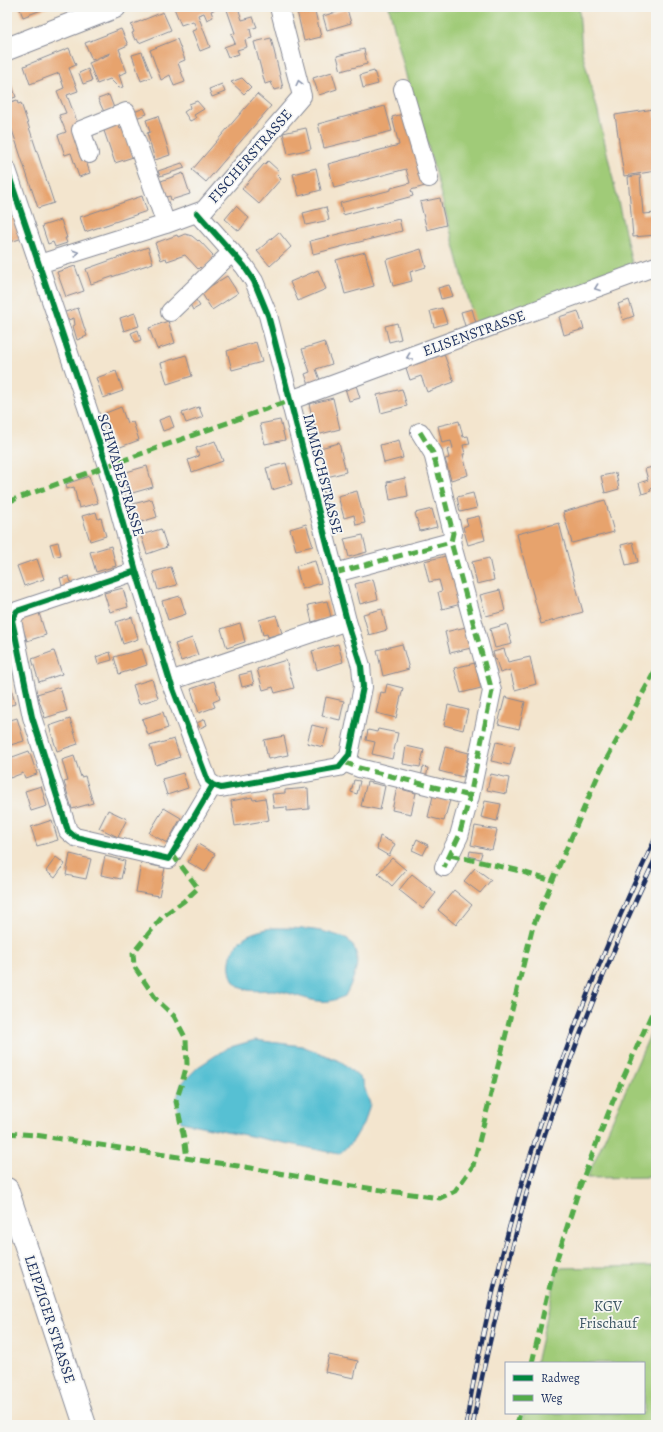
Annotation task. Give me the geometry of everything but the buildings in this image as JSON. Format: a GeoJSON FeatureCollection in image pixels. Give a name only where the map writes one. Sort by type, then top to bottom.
{"type":"FeatureCollection","features":[{"type":"Feature","properties":{"kind":"main road"},"geometry":{"type":"LineString","coordinates":[[7,49],[79,14],[115,7]]}},
{"type":"Feature","properties":{"kind":"main road","name":"LEIPZIGER STRASSE"},"geometry":{"type":"LineString","coordinates":[[7,1189],[85,1425]]}},
{"type":"Feature","properties":{"kind":"street","name":"FISCHERSTRASSE"},"geometry":{"type":"LineString","coordinates":[[39,264],[166,224],[204,210],[302,96],[279,7]]}},
{"type":"Feature","properties":{"kind":"street"},"geometry":{"type":"LineString","coordinates":[[403,89],[429,178]]}},
{"type":"Feature","properties":{"kind":"street"},"geometry":{"type":"LineString","coordinates":[[89,154],[81,130],[126,112],[166,224]]}},
{"type":"Feature","properties":{"kind":"street","name":"SCHWABESTRASSE"},"geometry":{"type":"LineString","coordinates":[[7,170],[106,466],[136,572],[170,681],[208,781],[213,785]]}},
{"type":"Feature","properties":{"kind":"street","name":"IMMISCHSTRASSE"},"geometry":{"type":"LineString","coordinates":[[197,213],[244,266],[254,281],[268,315],[291,400],[347,621],[361,666],[364,687],[349,755],[344,762]]}},
{"type":"Feature","properties":{"kind":"street"},"geometry":{"type":"LineString","coordinates":[[170,312],[232,252]]}},
{"type":"Feature","properties":{"kind":"street","name":"ELISENSTRASSE"},"geometry":{"type":"LineString","coordinates":[[291,400],[656,266]]}},
{"type":"Feature","properties":{"kind":"street"},"geometry":{"type":"LineString","coordinates":[[420,432],[433,454],[453,533],[451,542],[492,691],[470,796],[459,836],[444,867]]}},
{"type":"Feature","properties":{"kind":"street"},"geometry":{"type":"LineString","coordinates":[[335,573],[451,542]]}},
{"type":"Feature","properties":{"kind":"street"},"geometry":{"type":"LineString","coordinates":[[136,572],[17,611],[12,620],[32,717],[68,831],[75,838],[169,859],[213,785],[221,788],[339,767],[344,762],[359,768],[470,796]]}},
{"type":"Feature","properties":{"kind":"street"},"geometry":{"type":"LineString","coordinates":[[170,681],[347,621]]}},
{"type":"Feature","properties":{"kind":"green space"},"geometry":{"type":"Polygon","coordinates":[[[389,7],[579,8],[582,52],[597,108],[633,268],[475,324],[418,108],[412,99],[389,7]]]}},
{"type":"Feature","properties":{"kind":"green space"},"geometry":{"type":"Polygon","coordinates":[[[656,1021],[656,1177],[587,1178],[656,1021]]]}},
{"type":"Feature","properties":{"kind":"green space","name":"KGV Frischauf"},"geometry":{"type":"Polygon","coordinates":[[[656,1266],[656,1425],[521,1425],[524,1414],[645,1414],[645,1362],[536,1362],[558,1268],[656,1266]]]}},
{"type":"Feature","properties":{"kind":"water"},"geometry":{"type":"Polygon","coordinates":[[[271,928],[297,928],[314,930],[331,933],[348,939],[355,950],[357,964],[354,977],[345,996],[336,1000],[316,1001],[281,991],[247,990],[238,985],[233,980],[230,966],[236,945],[248,935],[271,928]]]}},
{"type":"Feature","properties":{"kind":"water"},"geometry":{"type":"Polygon","coordinates":[[[255,1040],[302,1046],[342,1062],[362,1080],[370,1104],[365,1121],[353,1141],[339,1154],[181,1122],[176,1101],[182,1083],[198,1067],[227,1048],[255,1040]]]}},
{"type":"Feature","properties":{"kind":"railway"},"geometry":{"type":"LineString","coordinates":[[466,1425],[478,1360],[502,1255],[550,1095],[589,990],[610,939],[656,837]]}},
{"type":"Feature","properties":{"kind":"railway"},"geometry":{"type":"LineString","coordinates":[[473,1425],[490,1342],[535,1164],[566,1072],[608,964],[656,857]]}},
{"type":"Feature","properties":{"kind":"marked path"},"geometry":{"type":"LineString","coordinates":[[7,502],[291,400]]}},
{"type":"Feature","properties":{"kind":"marked path"},"geometry":{"type":"LineString","coordinates":[[420,432],[433,453],[453,533],[451,542],[492,691],[470,796],[459,836],[444,867]]}},
{"type":"Feature","properties":{"kind":"marked path"},"geometry":{"type":"LineString","coordinates":[[335,573],[451,542]]}},
{"type":"Feature","properties":{"kind":"marked path"},"geometry":{"type":"LineString","coordinates":[[7,1133],[35,1135],[251,1168],[339,1184],[440,1198],[455,1191],[473,1166],[533,926],[600,771],[656,669]]}},
{"type":"Feature","properties":{"kind":"marked path"},"geometry":{"type":"LineString","coordinates":[[344,762],[359,768],[470,796]]}},
{"type":"Feature","properties":{"kind":"marked path"},"geometry":{"type":"LineString","coordinates":[[172,854],[198,888],[184,901],[163,916],[133,953],[134,966],[156,999],[174,1016],[186,1039],[187,1064],[176,1101],[187,1159]]}},
{"type":"Feature","properties":{"kind":"marked path"},"geometry":{"type":"LineString","coordinates":[[450,855],[516,870],[552,881]]}},
{"type":"Feature","properties":{"kind":"marked path"},"geometry":{"type":"LineString","coordinates":[[532,1362],[554,1268],[580,1186],[613,1101],[656,1004]]}},
{"type":"Feature","properties":{"kind":"marked path"},"geometry":{"type":"LineString","coordinates":[[517,1425],[520,1414]]}},
{"type":"Feature","properties":{"kind":"cycle path"},"geometry":{"type":"LineString","coordinates":[[7,170],[107,466],[136,571],[170,681],[208,781],[221,788],[339,767],[349,755],[363,687],[361,666],[347,621],[268,315],[254,281],[244,266],[197,213]]}},
{"type":"Feature","properties":{"kind":"cycle path"},"geometry":{"type":"LineString","coordinates":[[136,571],[17,611],[12,620],[32,717],[68,831],[75,837],[169,859],[213,785]]}}]}
